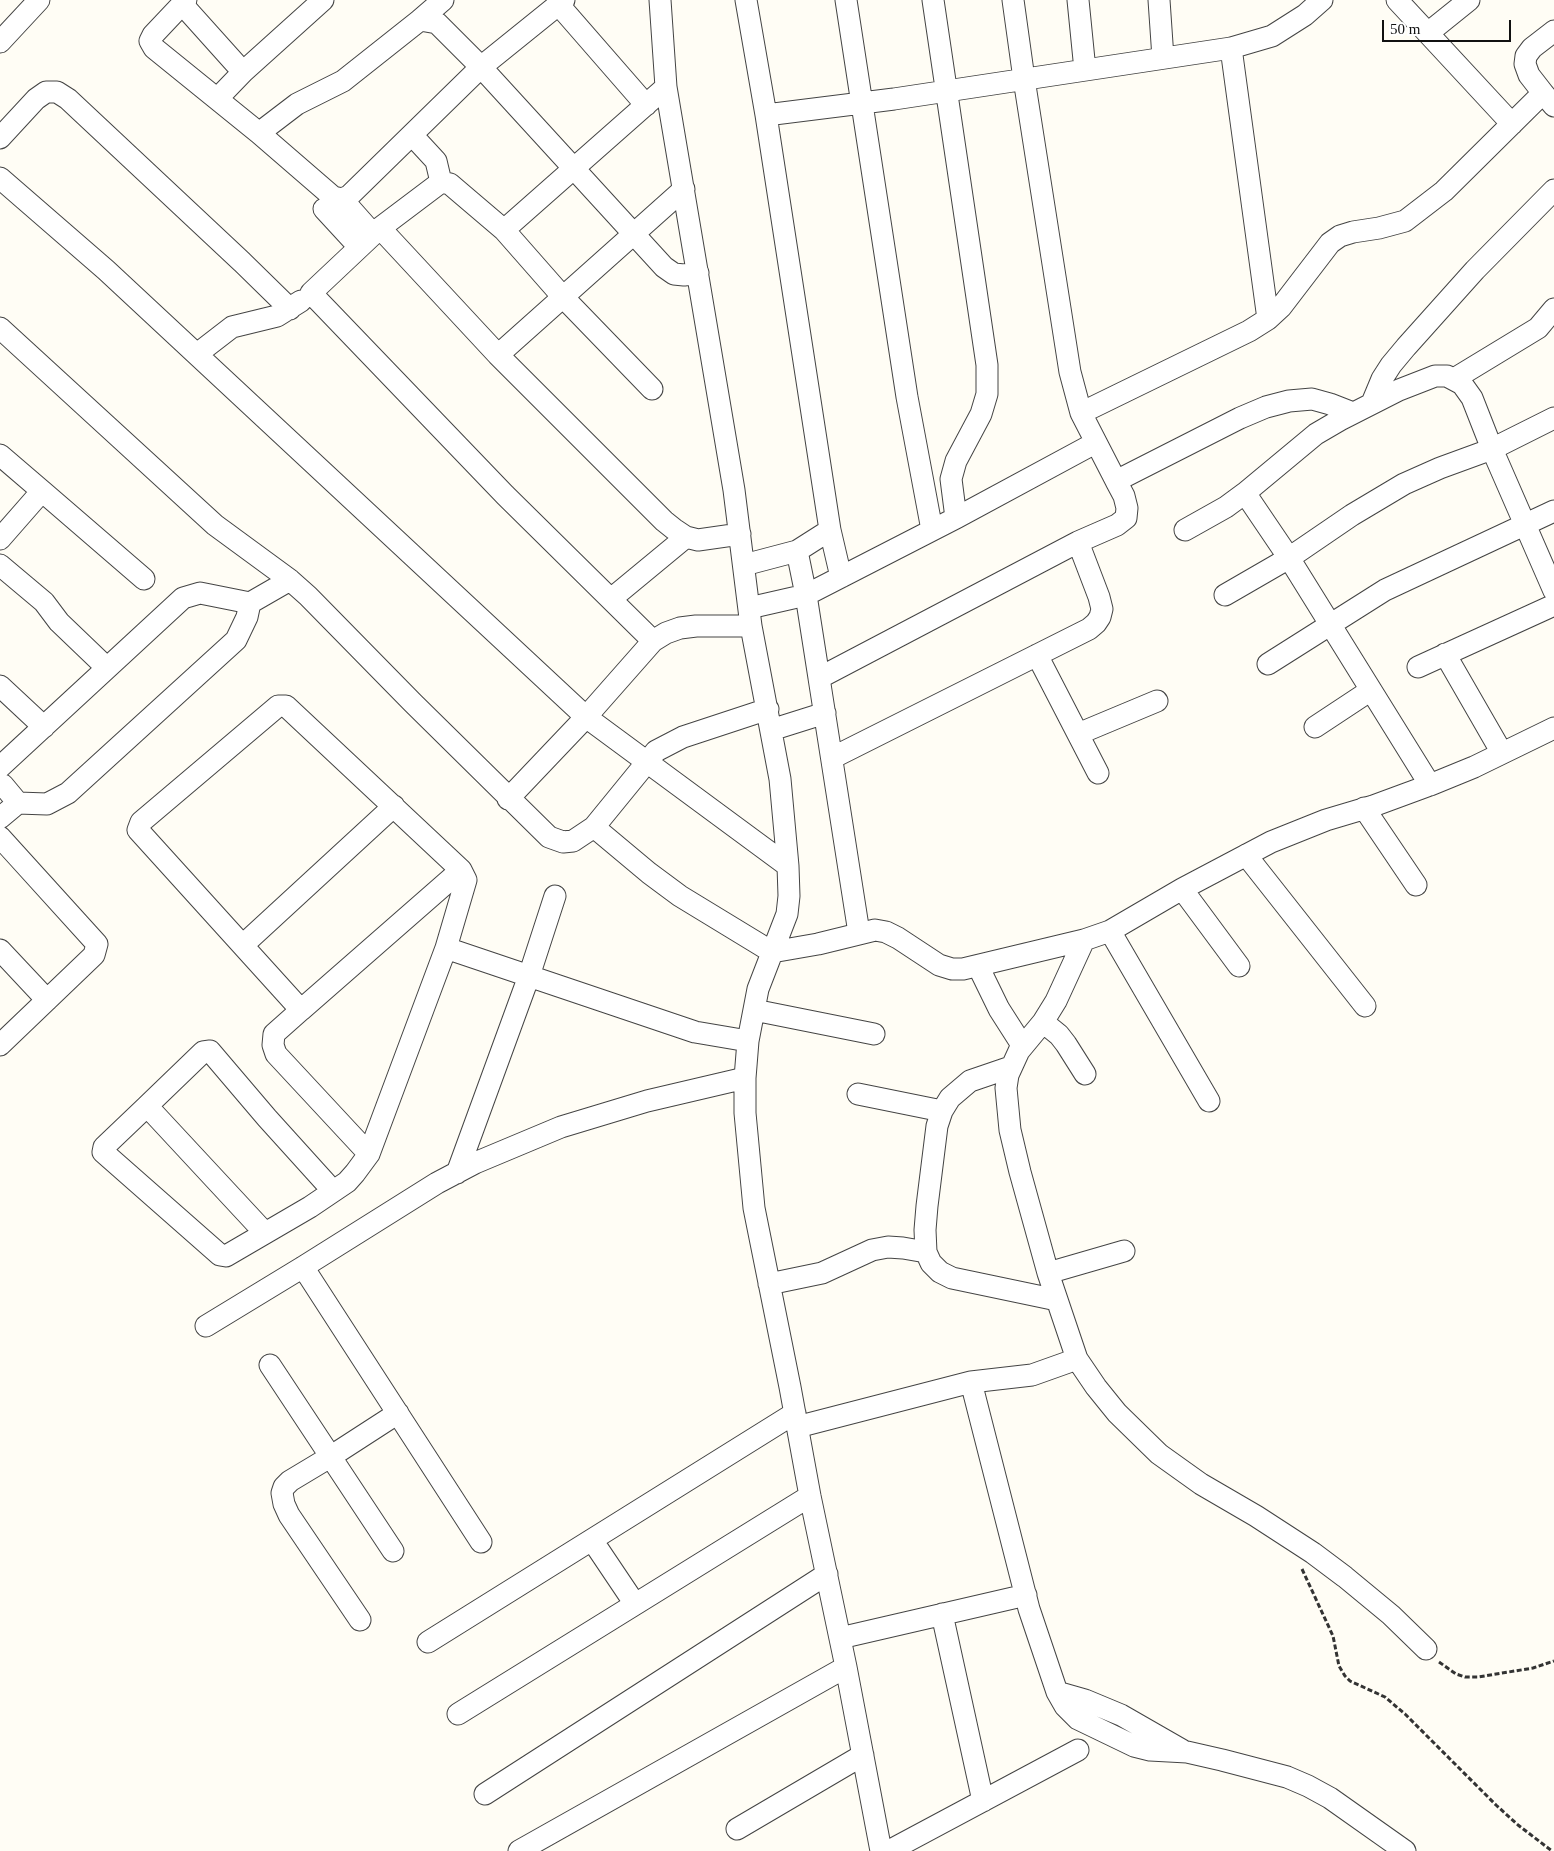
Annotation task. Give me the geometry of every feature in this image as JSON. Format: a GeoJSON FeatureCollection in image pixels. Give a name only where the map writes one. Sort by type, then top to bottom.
{"type":"FeatureCollection","features":[{"type":"Feature","properties":{"kind":"street"},"geometry":{"type":"LineString","coordinates":[[0,42],[39,0]]}},
{"type":"Feature","properties":{"kind":"street"},"geometry":{"type":"LineString","coordinates":[[217,99],[243,72],[323,0]]}},
{"type":"Feature","properties":{"kind":"street"},"geometry":{"type":"LineString","coordinates":[[259,133],[297,104],[342,81],[443,0]]}},
{"type":"Feature","properties":{"kind":"street"},"geometry":{"type":"LineString","coordinates":[[660,0],[666,87],[740,534],[750,617],[780,779],[788,866],[789,896],[787,914],[781,934],[758,989],[748,1042],[745,1112],[754,1208],[810,1496],[864,1756],[881,1851]]}},
{"type":"Feature","properties":{"kind":"street"},"geometry":{"type":"LineString","coordinates":[[746,0],[766,115],[830,530],[841,577]]}},
{"type":"Feature","properties":{"kind":"street"},"geometry":{"type":"LineString","coordinates":[[846,0],[907,397],[932,530]]}},
{"type":"Feature","properties":{"kind":"street"},"geometry":{"type":"LineString","coordinates":[[933,0],[987,366],[987,394],[981,414],[956,461],[951,479],[956,518]]}},
{"type":"Feature","properties":{"kind":"street"},"geometry":{"type":"LineString","coordinates":[[819,678],[1078,542],[1117,525],[1126,518],[1127,508],[1124,496],[1081,413],[1070,372],[1013,0]]}},
{"type":"Feature","properties":{"kind":"street"},"geometry":{"type":"LineString","coordinates":[[1078,0],[1085,70]]}},
{"type":"Feature","properties":{"kind":"street"},"geometry":{"type":"LineString","coordinates":[[1159,0],[1163,58]]}},
{"type":"Feature","properties":{"kind":"street"},"geometry":{"type":"LineString","coordinates":[[766,115],[945,91],[1231,48],[1272,36],[1305,15],[1322,0]]}},
{"type":"Feature","properties":{"kind":"street"},"geometry":{"type":"LineString","coordinates":[[1397,0],[1512,124]]}},
{"type":"Feature","properties":{"kind":"street"},"geometry":{"type":"LineString","coordinates":[[1428,33],[1470,0]]}},
{"type":"Feature","properties":{"kind":"street"},"geometry":{"type":"LineString","coordinates":[[243,72],[184,2],[152,35],[150,42],[154,48],[259,133],[333,197],[333,204],[371,236],[498,355],[664,521],[686,537],[698,540],[740,534]]}},
{"type":"Feature","properties":{"kind":"street"},"geometry":{"type":"LineString","coordinates":[[333,204],[349,196],[481,67],[561,2],[646,105]]}},
{"type":"Feature","properties":{"kind":"street"},"geometry":{"type":"LineString","coordinates":[[420,20],[437,23],[481,67],[664,267],[674,274],[698,273]]}},
{"type":"Feature","properties":{"kind":"street"},"geometry":{"type":"LineString","coordinates":[[1081,413],[1249,331],[1268,319],[1281,307],[1330,243],[1340,236],[1353,232],[1391,226],[1405,221],[1444,191],[1512,124],[1548,100],[1529,75],[1525,64],[1526,56],[1532,48],[1554,31]]}},
{"type":"Feature","properties":{"kind":"street"},"geometry":{"type":"LineString","coordinates":[[1231,48],[1268,319]]}},
{"type":"Feature","properties":{"kind":"street"},"geometry":{"type":"LineString","coordinates":[[504,230],[666,87]]}},
{"type":"Feature","properties":{"kind":"street"},"geometry":{"type":"LineString","coordinates":[[0,138],[36,98],[46,92],[57,92],[68,99],[290,309]]}},
{"type":"Feature","properties":{"kind":"street"},"geometry":{"type":"LineString","coordinates":[[412,135],[436,162],[441,182]]}},
{"type":"Feature","properties":{"kind":"street"},"geometry":{"type":"LineString","coordinates":[[0,178],[106,270],[586,717],[788,866]]}},
{"type":"Feature","properties":{"kind":"street"},"geometry":{"type":"LineString","coordinates":[[441,182],[450,184],[504,230],[562,296],[652,389]]}},
{"type":"Feature","properties":{"kind":"street"},"geometry":{"type":"LineString","coordinates":[[197,354],[232,327],[276,316],[290,309],[311,293],[371,236],[441,182]]}},
{"type":"Feature","properties":{"kind":"street"},"geometry":{"type":"LineString","coordinates":[[498,355],[684,189]]}},
{"type":"Feature","properties":{"kind":"street"},"geometry":{"type":"LineString","coordinates":[[1372,403],[1386,372],[1406,347],[1476,270],[1554,190]]}},
{"type":"Feature","properties":{"kind":"street"},"geometry":{"type":"LineString","coordinates":[[311,293],[505,495],[653,641]]}},
{"type":"Feature","properties":{"kind":"street"},"geometry":{"type":"LineString","coordinates":[[1454,379],[1538,328],[1554,309]]}},
{"type":"Feature","properties":{"kind":"street"},"geometry":{"type":"LineString","coordinates":[[0,328],[215,525],[290,580],[308,596],[508,799],[549,837],[562,842],[574,841],[594,826],[656,751],[684,737],[768,709]]}},
{"type":"Feature","properties":{"kind":"street"},"geometry":{"type":"LineString","coordinates":[[1185,530],[1226,507],[1316,434],[1353,412],[1422,380],[1435,376],[1447,376],[1462,384],[1472,398],[1492,449],[1554,590]]}},
{"type":"Feature","properties":{"kind":"street"},"geometry":{"type":"LineString","coordinates":[[1116,481],[1240,418],[1266,407],[1289,401],[1312,400],[1353,412]]}},
{"type":"Feature","properties":{"kind":"street"},"geometry":{"type":"LineString","coordinates":[[1225,595],[1289,558],[1352,515],[1404,484],[1440,468],[1492,449],[1554,418]]}},
{"type":"Feature","properties":{"kind":"street"},"geometry":{"type":"LineString","coordinates":[[508,799],[586,717],[653,641],[666,633],[680,628],[750,617],[806,595],[956,518],[1095,443]]}},
{"type":"Feature","properties":{"kind":"street"},"geometry":{"type":"LineString","coordinates":[[0,455],[144,579]]}},
{"type":"Feature","properties":{"kind":"street"},"geometry":{"type":"LineString","coordinates":[[0,540],[42,491]]}},
{"type":"Feature","properties":{"kind":"street"},"geometry":{"type":"LineString","coordinates":[[1245,493],[1289,558],[1430,785]]}},
{"type":"Feature","properties":{"kind":"street"},"geometry":{"type":"LineString","coordinates":[[1268,664],[1385,590],[1554,511]]}},
{"type":"Feature","properties":{"kind":"street"},"geometry":{"type":"LineString","coordinates":[[744,564],[797,551],[830,530]]}},
{"type":"Feature","properties":{"kind":"street"},"geometry":{"type":"LineString","coordinates":[[611,599],[686,537]]}},
{"type":"Feature","properties":{"kind":"street"},"geometry":{"type":"LineString","coordinates":[[832,758],[1089,629],[1100,617],[1102,609],[1078,542]]}},
{"type":"Feature","properties":{"kind":"street"},"geometry":{"type":"LineString","coordinates":[[797,551],[806,595],[859,933]]}},
{"type":"Feature","properties":{"kind":"street"},"geometry":{"type":"LineString","coordinates":[[0,566],[44,602],[59,622],[107,668]]}},
{"type":"Feature","properties":{"kind":"street"},"geometry":{"type":"LineString","coordinates":[[0,768],[183,598],[200,593],[250,602],[290,580]]}},
{"type":"Feature","properties":{"kind":"street"},"geometry":{"type":"LineString","coordinates":[[0,818],[18,803],[47,804],[68,793],[236,640],[247,617],[250,602]]}},
{"type":"Feature","properties":{"kind":"street"},"geometry":{"type":"LineString","coordinates":[[1418,667],[1554,605]]}},
{"type":"Feature","properties":{"kind":"street"},"geometry":{"type":"LineString","coordinates":[[1445,654],[1502,754]]}},
{"type":"Feature","properties":{"kind":"street"},"geometry":{"type":"LineString","coordinates":[[1037,655],[1098,773]]}},
{"type":"Feature","properties":{"kind":"street"},"geometry":{"type":"LineString","coordinates":[[0,686],[44,727]]}},
{"type":"Feature","properties":{"kind":"street"},"geometry":{"type":"LineString","coordinates":[[1315,727],[1371,690]]}},
{"type":"Feature","properties":{"kind":"street"},"geometry":{"type":"LineString","coordinates":[[1078,734],[1157,701]]}},
{"type":"Feature","properties":{"kind":"street"},"geometry":{"type":"LineString","coordinates":[[301,1010],[138,830],[141,822],[278,706],[286,706],[461,870],[466,880],[446,948],[368,1154],[355,1173],[333,1191],[226,1256],[220,1255],[103,1152],[104,1147],[202,1052],[210,1051],[266,1118],[333,1191]]}},
{"type":"Feature","properties":{"kind":"street"},"geometry":{"type":"LineString","coordinates":[[771,730],[825,713]]}},
{"type":"Feature","properties":{"kind":"street"},"geometry":{"type":"LineString","coordinates":[[594,826],[649,873],[680,896],[772,952],[818,944],[875,930],[886,932],[939,965],[952,969],[978,966],[1084,940],[1110,930],[1246,855],[1297,831],[1430,785],[1474,767],[1554,728]]}},
{"type":"Feature","properties":{"kind":"street"},"geometry":{"type":"LineString","coordinates":[[0,784],[18,803]]}},
{"type":"Feature","properties":{"kind":"street"},"geometry":{"type":"LineString","coordinates":[[243,945],[394,806]]}},
{"type":"Feature","properties":{"kind":"street"},"geometry":{"type":"LineString","coordinates":[[1364,808],[1416,885]]}},
{"type":"Feature","properties":{"kind":"street"},"geometry":{"type":"LineString","coordinates":[[0,837],[97,944],[94,955],[0,1044]]}},
{"type":"Feature","properties":{"kind":"street"},"geometry":{"type":"LineString","coordinates":[[1246,855],[1365,1006]]}},
{"type":"Feature","properties":{"kind":"street"},"geometry":{"type":"LineString","coordinates":[[368,1154],[276,1054],[273,1045],[274,1034],[461,870]]}},
{"type":"Feature","properties":{"kind":"street"},"geometry":{"type":"LineString","coordinates":[[1182,889],[1239,966]]}},
{"type":"Feature","properties":{"kind":"street"},"geometry":{"type":"LineString","coordinates":[[457,1173],[529,976],[555,896]]}},
{"type":"Feature","properties":{"kind":"street"},"geometry":{"type":"LineString","coordinates":[[1110,930],[1209,1101]]}},
{"type":"Feature","properties":{"kind":"street"},"geometry":{"type":"LineString","coordinates":[[1084,940],[1056,1001],[1043,1022],[1022,1045],[1011,1067],[1006,1088],[1010,1130],[1048,1273],[1077,1359],[1096,1387],[1118,1413],[1159,1454],[1201,1484],[1256,1516],[1338,1572],[1391,1615],[1426,1649]]}},
{"type":"Feature","properties":{"kind":"street"},"geometry":{"type":"LineString","coordinates":[[446,948],[694,1032],[748,1042]]}},
{"type":"Feature","properties":{"kind":"street"},"geometry":{"type":"LineString","coordinates":[[0,950],[47,1000]]}},
{"type":"Feature","properties":{"kind":"street"},"geometry":{"type":"LineString","coordinates":[[978,966],[999,1009],[1022,1045]]}},
{"type":"Feature","properties":{"kind":"street"},"geometry":{"type":"LineString","coordinates":[[754,1010],[874,1034]]}},
{"type":"Feature","properties":{"kind":"street"},"geometry":{"type":"LineString","coordinates":[[1043,1022],[1059,1035],[1085,1074]]}},
{"type":"Feature","properties":{"kind":"street"},"geometry":{"type":"LineString","coordinates":[[1011,1067],[970,1082],[950,1098],[942,1111],[937,1126],[927,1206],[926,1252],[931,1263],[940,1272],[952,1278],[1056,1300]]}},
{"type":"Feature","properties":{"kind":"street"},"geometry":{"type":"LineString","coordinates":[[206,1326],[437,1183],[457,1173],[562,1127],[647,1101],[745,1078]]}},
{"type":"Feature","properties":{"kind":"street"},"geometry":{"type":"LineString","coordinates":[[858,1094],[942,1111]]}},
{"type":"Feature","properties":{"kind":"street"},"geometry":{"type":"LineString","coordinates":[[147,1106],[265,1233]]}},
{"type":"Feature","properties":{"kind":"street"},"geometry":{"type":"LineString","coordinates":[[769,1284],[822,1273],[872,1250],[888,1247],[926,1252]]}},
{"type":"Feature","properties":{"kind":"street"},"geometry":{"type":"LineString","coordinates":[[1048,1273],[1124,1251]]}},
{"type":"Feature","properties":{"kind":"street"},"geometry":{"type":"LineString","coordinates":[[303,1267],[481,1542]]}},
{"type":"Feature","properties":{"kind":"street"},"geometry":{"type":"LineString","coordinates":[[428,1642],[592,1540],[796,1420],[971,1382],[1032,1375],[1077,1359]]}},
{"type":"Feature","properties":{"kind":"street"},"geometry":{"type":"LineString","coordinates":[[270,1364],[393,1551]]}},
{"type":"Feature","properties":{"kind":"street"},"geometry":{"type":"LineString","coordinates":[[971,1382],[1028,1609],[1057,1692],[1085,1700],[1121,1716],[1187,1752],[1279,1775],[1308,1786],[1330,1798],[1405,1851]]}},
{"type":"Feature","properties":{"kind":"street"},"geometry":{"type":"LineString","coordinates":[[360,1620],[289,1515],[282,1493],[284,1487],[290,1481],[398,1413]]}},
{"type":"Feature","properties":{"kind":"street"},"geometry":{"type":"LineString","coordinates":[[458,1714],[810,1496]]}},
{"type":"Feature","properties":{"kind":"street"},"geometry":{"type":"LineString","coordinates":[[592,1540],[636,1604]]}},
{"type":"Feature","properties":{"kind":"street"},"geometry":{"type":"LineString","coordinates":[[485,1794],[827,1574]]}},
{"type":"Feature","properties":{"kind":"street"},"geometry":{"type":"LineString","coordinates":[[840,1638],[1026,1596]]}},
{"type":"Feature","properties":{"kind":"street"},"geometry":{"type":"LineString","coordinates":[[942,1614],[983,1801]]}},
{"type":"Feature","properties":{"kind":"street"},"geometry":{"type":"LineString","coordinates":[[519,1851],[846,1667]]}},
{"type":"Feature","properties":{"kind":"street"},"geometry":{"type":"LineString","coordinates":[[889,1851],[1078,1750]]}},
{"type":"Feature","properties":{"kind":"street"},"geometry":{"type":"LineString","coordinates":[[737,1829],[864,1756]]}},
{"type":"Feature","properties":{"kind":"path"},"geometry":{"type":"LineString","coordinates":[[1301,1566],[1333,1636],[1340,1666],[1345,1676],[1350,1681],[1385,1697],[1405,1714],[1496,1805],[1552,1851]]}},
{"type":"Feature","properties":{"kind":"path"},"geometry":{"type":"LineString","coordinates":[[1426,1649],[1448,1670],[1465,1677],[1478,1678],[1508,1673],[1554,1661]]}}]}
